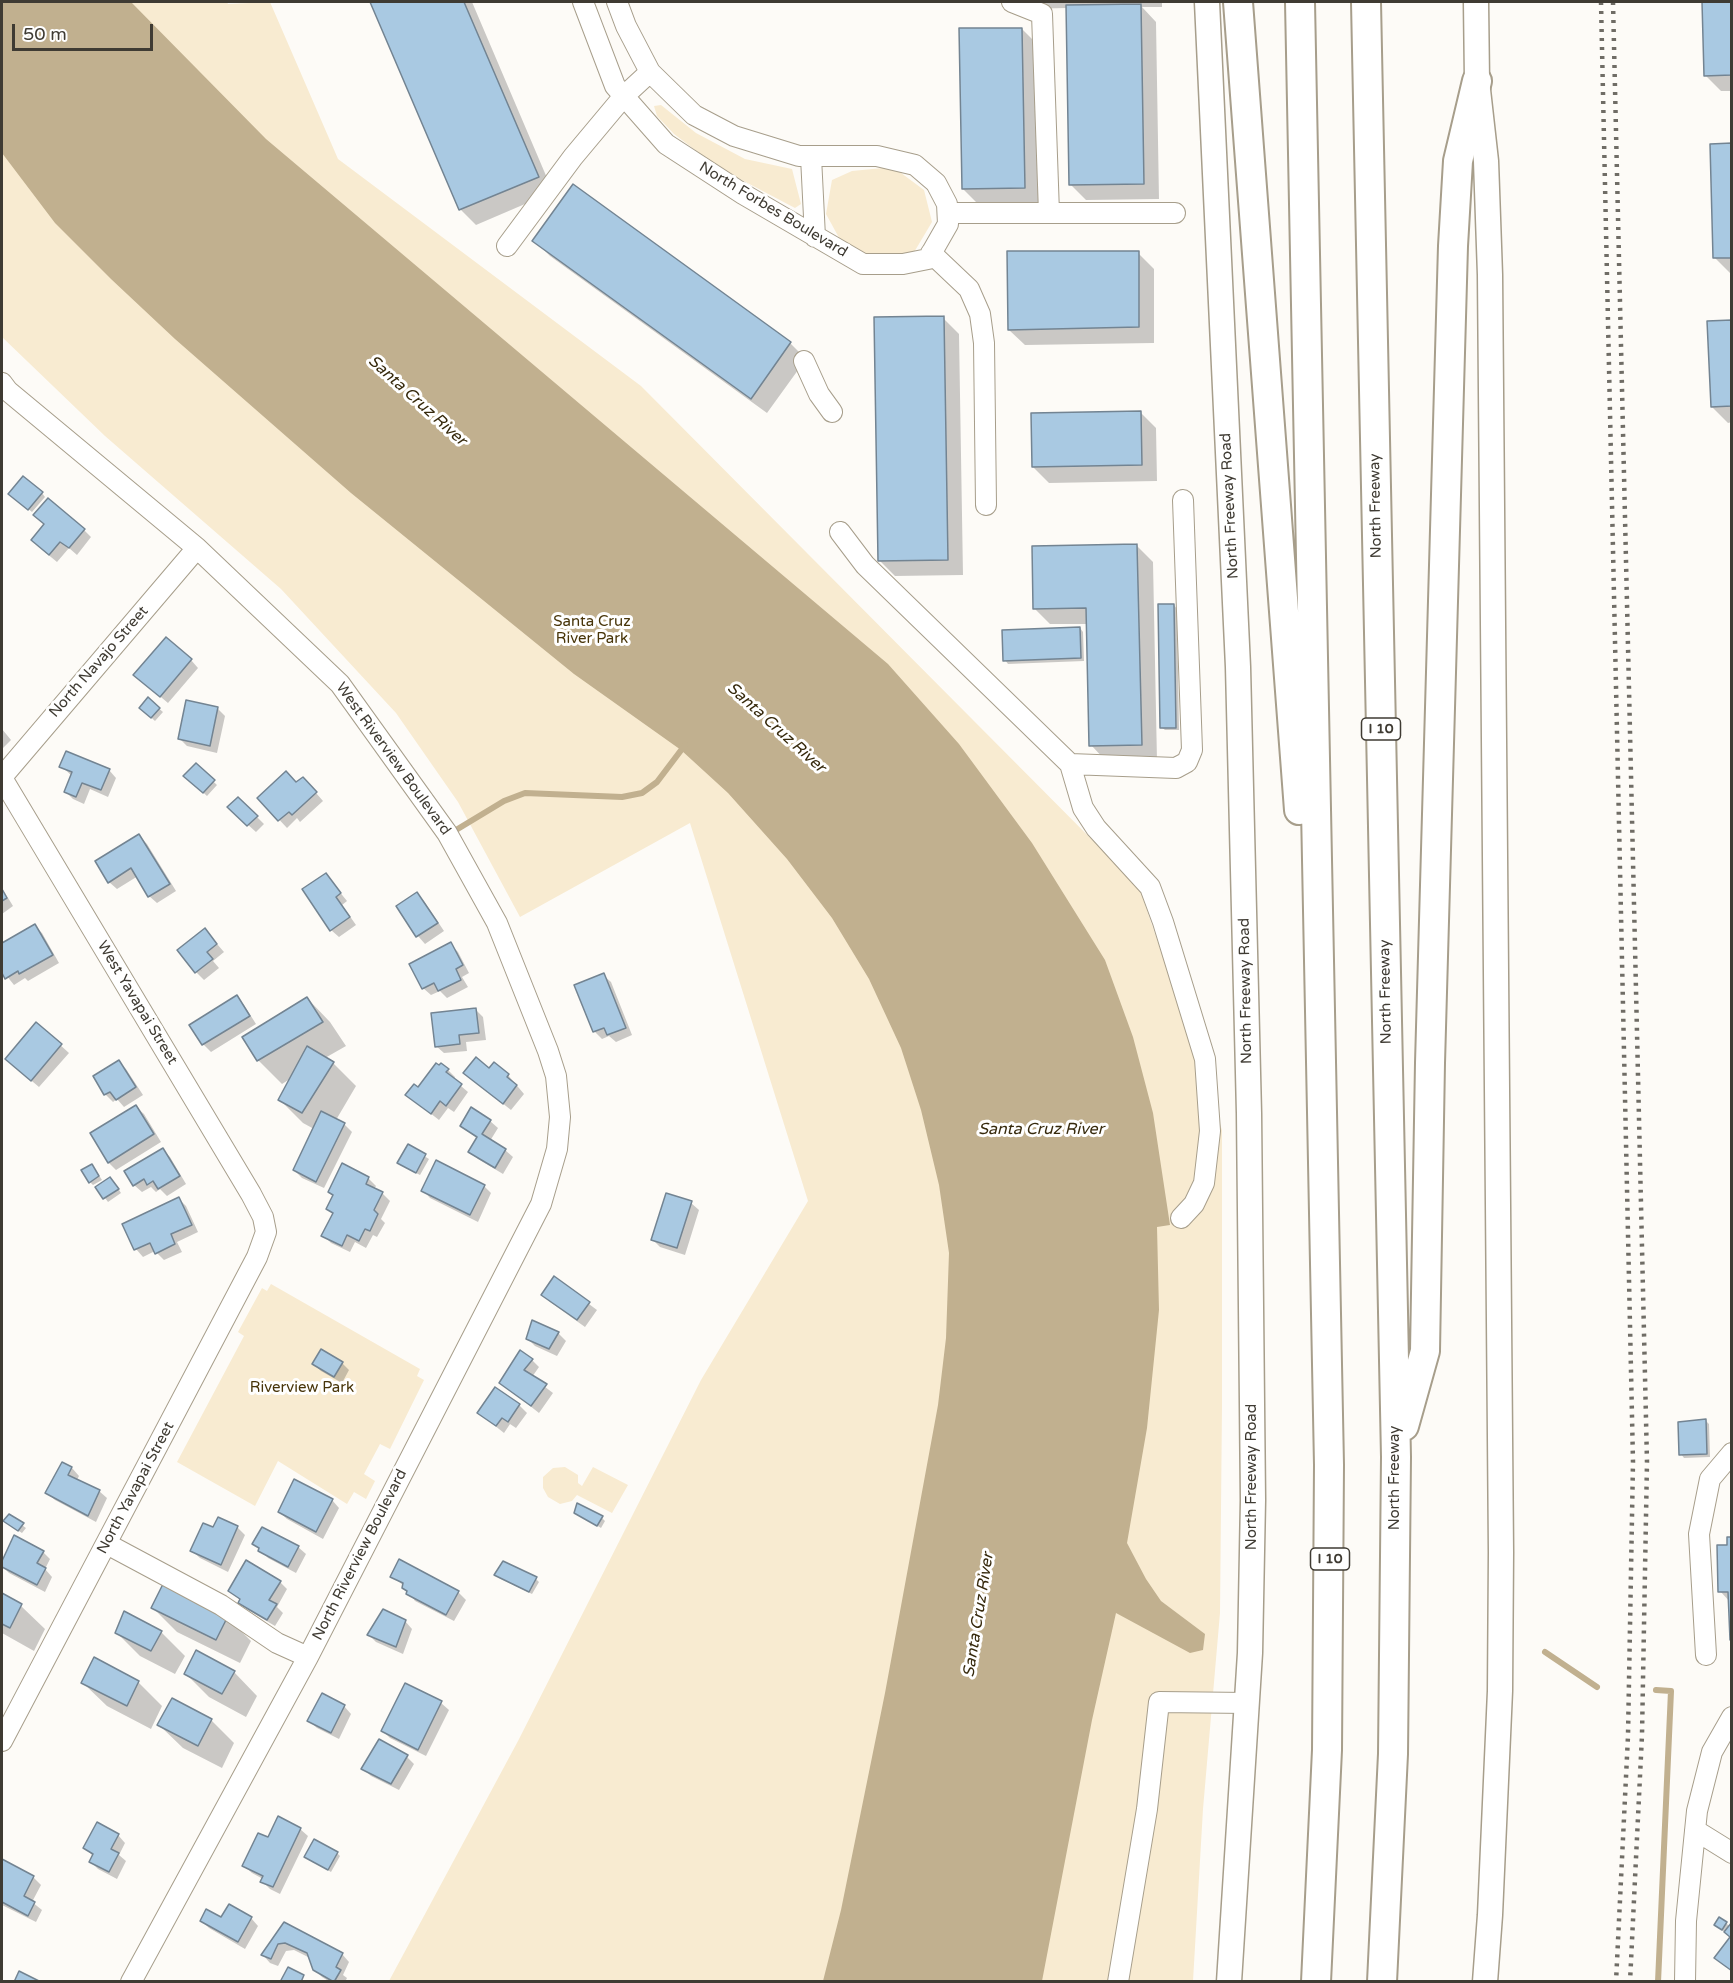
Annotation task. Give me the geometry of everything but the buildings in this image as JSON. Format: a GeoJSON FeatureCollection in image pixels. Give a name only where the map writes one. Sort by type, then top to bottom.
{"type":"FeatureCollection","features":[{"type":"Feature","properties":{"kind":"highway"},"geometry":{"type":"LineString","coordinates":[[1238,2],[1323,1136]]}},
{"type":"Feature","properties":{"kind":"highway","name":"I 10"},"geometry":{"type":"LineString","coordinates":[[1300,2],[1329,1465],[1328,1750],[1316,1982]]}},
{"type":"Feature","properties":{"kind":"highway","name":"North Freeway"},"geometry":{"type":"LineString","coordinates":[[1366,2],[1395,1457],[1393,1754],[1382,1982]]}},
{"type":"Feature","properties":{"kind":"highway"},"geometry":{"type":"LineString","coordinates":[[1395,1457],[1425,1351],[1431,1039],[1453,246],[1458,161],[1477,81]]}},
{"type":"Feature","properties":{"kind":"main road","name":"North Freeway Road"},"geometry":{"type":"LineString","coordinates":[[1207,2],[1238,667],[1250,1113],[1253,1500],[1248,1703],[1229,1982]]}},
{"type":"Feature","properties":{"kind":"main road"},"geometry":{"type":"LineString","coordinates":[[1476,2],[1477,81],[1486,160],[1490,275],[1501,1540],[1500,1691],[1491,1903],[1485,1982]]}},
{"type":"Feature","properties":{"kind":"street","name":"North Forbes Boulevard"},"geometry":{"type":"LineString","coordinates":[[583,2],[615,86],[666,144],[815,237],[863,264],[903,264],[928,259],[931,253]]}},
{"type":"Feature","properties":{"kind":"street"},"geometry":{"type":"LineString","coordinates":[[617,2],[626,26],[650,72],[694,115],[734,136],[799,156],[878,156],[915,165],[936,183],[948,204],[948,224],[931,253],[969,289],[980,314],[984,343],[986,505]]}},
{"type":"Feature","properties":{"kind":"street"},"geometry":{"type":"LineString","coordinates":[[1012,2],[1042,14],[1049,213]]}},
{"type":"Feature","properties":{"kind":"street"},"geometry":{"type":"LineString","coordinates":[[507,246],[573,158],[624,96],[650,72]]}},
{"type":"Feature","properties":{"kind":"street"},"geometry":{"type":"LineString","coordinates":[[811,157],[815,237]]}},
{"type":"Feature","properties":{"kind":"street"},"geometry":{"type":"LineString","coordinates":[[948,213],[1175,213]]}},
{"type":"Feature","properties":{"kind":"street"},"geometry":{"type":"LineString","coordinates":[[804,362],[819,394],[832,412]]}},
{"type":"Feature","properties":{"kind":"street","name":"West Riverview Boulevard"},"geometry":{"type":"LineString","coordinates":[[2,383],[8,392],[197,548],[340,684],[447,832],[497,923],[548,1050],[556,1076],[560,1117]]}},
{"type":"Feature","properties":{"kind":"street"},"geometry":{"type":"LineString","coordinates":[[1070,764],[1176,768],[1187,762],[1192,750],[1183,500]]}},
{"type":"Feature","properties":{"kind":"street"},"geometry":{"type":"LineString","coordinates":[[840,532],[865,565],[1070,764],[1083,808],[1096,828],[1150,887],[1205,1059],[1209,1131],[1204,1183],[1194,1204],[1181,1218]]}},
{"type":"Feature","properties":{"kind":"street","name":"North Navajo Street"},"geometry":{"type":"LineString","coordinates":[[2,777],[197,548]]}},
{"type":"Feature","properties":{"kind":"street","name":"West Yavapai Street"},"geometry":{"type":"LineString","coordinates":[[2,777],[251,1194],[263,1217],[266,1232]]}},
{"type":"Feature","properties":{"kind":"street","name":"North Riverview Boulevard"},"geometry":{"type":"LineString","coordinates":[[131,1982],[308,1657],[540,1204],[556,1149],[560,1117]]}},
{"type":"Feature","properties":{"kind":"street","name":"North Yavapai Street"},"geometry":{"type":"LineString","coordinates":[[2,1742],[257,1257],[266,1232]]}},
{"type":"Feature","properties":{"kind":"street"},"geometry":{"type":"LineString","coordinates":[[1706,1655],[1699,1534],[1710,1479],[1731,1453]]}},
{"type":"Feature","properties":{"kind":"street"},"geometry":{"type":"LineString","coordinates":[[107,1544],[221,1605],[277,1643],[308,1657]]}},
{"type":"Feature","properties":{"kind":"street"},"geometry":{"type":"LineString","coordinates":[[1118,1982],[1146,1809],[1159,1702],[1248,1703]]}},
{"type":"Feature","properties":{"kind":"street"},"geometry":{"type":"LineString","coordinates":[[1685,1982],[1686,1921],[1697,1811],[1712,1752],[1731,1717]]}},
{"type":"Feature","properties":{"kind":"street"},"geometry":{"type":"LineString","coordinates":[[1695,1830],[1731,1853]]}},
{"type":"Feature","properties":{"kind":"green space","name":"Santa Cruz River Park"},"geometry":{"type":"Polygon","coordinates":[[[2,2],[227,2],[228,4],[270,2],[338,159],[641,386],[1139,887],[1222,1130],[1220,1613],[1203,1809],[1193,1981],[389,1981],[518,1741],[701,1380],[808,1201],[690,823],[520,917],[458,802],[396,713],[281,589],[105,436],[2,337],[2,2]]]}},
{"type":"Feature","properties":{"kind":"green space"},"geometry":{"type":"Polygon","coordinates":[[[661,105],[696,133],[745,159],[792,169],[801,204],[795,208],[719,168],[674,134],[657,116],[654,106],[661,105]]]}},
{"type":"Feature","properties":{"kind":"green space"},"geometry":{"type":"Polygon","coordinates":[[[893,167],[924,190],[932,222],[913,254],[871,255],[843,245],[826,214],[832,180],[852,171],[893,167]]]}},
{"type":"Feature","properties":{"kind":"green space","name":"Riverview Park"},"geometry":{"type":"Polygon","coordinates":[[[271,1284],[420,1369],[417,1376],[424,1380],[390,1449],[380,1444],[364,1474],[375,1481],[366,1499],[354,1492],[347,1504],[278,1461],[255,1506],[177,1462],[244,1336],[238,1332],[262,1288],[267,1291],[271,1284]]]}},
{"type":"Feature","properties":{"kind":"green space"},"geometry":{"type":"Polygon","coordinates":[[[565,1467],[578,1475],[578,1483],[582,1486],[593,1467],[628,1485],[612,1513],[577,1495],[572,1501],[560,1504],[548,1497],[543,1488],[543,1477],[553,1468],[565,1467]]]}},
{"type":"Feature","properties":{"kind":"water","name":"Santa Cruz River"},"geometry":{"type":"Polygon","coordinates":[[[2,2],[131,2],[266,139],[888,664],[959,744],[1032,843],[1105,960],[1133,1037],[1153,1113],[1170,1225],[1157,1227],[1159,1310],[1147,1428],[1127,1543],[1146,1579],[1161,1601],[1205,1634],[1203,1650],[1190,1653],[1116,1613],[1092,1720],[1042,1981],[823,1981],[841,1910],[885,1693],[938,1405],[946,1338],[949,1253],[939,1185],[921,1110],[901,1048],[869,979],[832,918],[787,859],[728,793],[681,750],[574,674],[351,493],[175,339],[55,223],[2,153],[2,2]]]}},
{"type":"Feature","properties":{"kind":"waterway"},"geometry":{"type":"LineString","coordinates":[[456,830],[504,801],[525,793],[622,797],[642,793],[657,782],[685,745]]}},
{"type":"Feature","properties":{"kind":"waterway"},"geometry":{"type":"LineString","coordinates":[[1545,1652],[1597,1687]]}},
{"type":"Feature","properties":{"kind":"waterway"},"geometry":{"type":"LineString","coordinates":[[1656,1690],[1671,1691],[1658,1982]]}},
{"type":"Feature","properties":{"kind":"railway"},"geometry":{"type":"LineString","coordinates":[[1601,2],[1633,1462],[1628,1736],[1616,1982]]}},
{"type":"Feature","properties":{"kind":"railway"},"geometry":{"type":"LineString","coordinates":[[1613,2],[1647,1462],[1642,1735],[1630,1982]]}}]}
